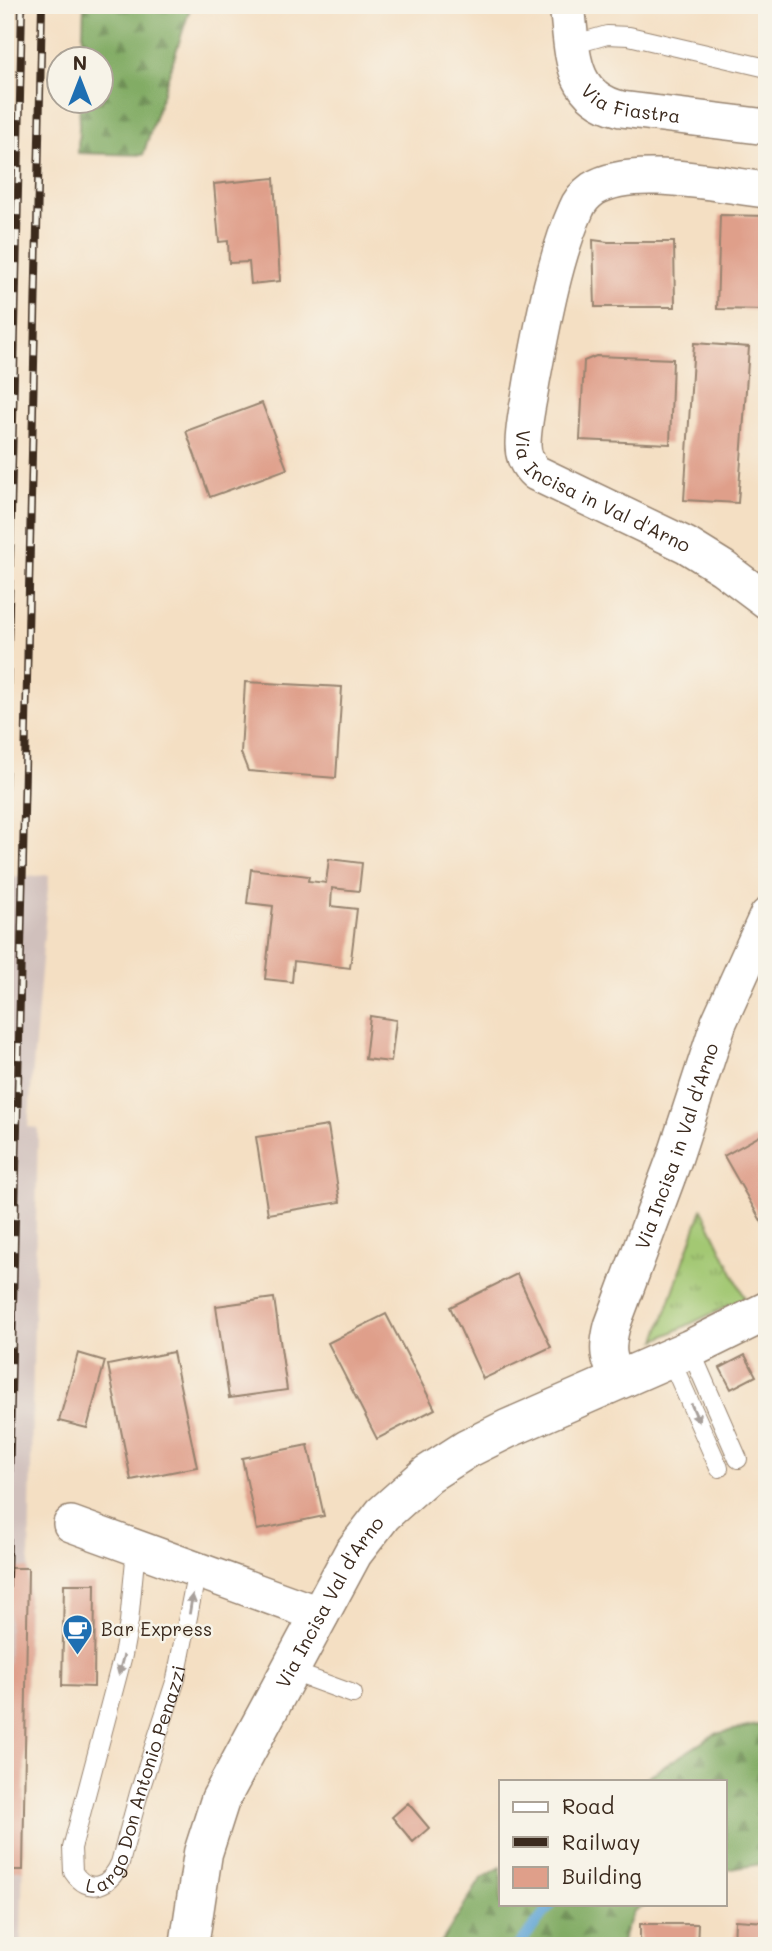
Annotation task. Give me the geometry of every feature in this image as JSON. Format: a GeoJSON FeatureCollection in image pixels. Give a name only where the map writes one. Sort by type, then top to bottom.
{"type":"FeatureCollection","features":[{"type":"Feature","properties":{"kind":"street","name":"Via Fiastra"},"geometry":{"type":"LineString","coordinates":[[567,5],[580,81],[588,92],[607,105],[767,127]]}},
{"type":"Feature","properties":{"kind":"street","name":"Via Incisa in Val d'Arno"},"geometry":{"type":"LineString","coordinates":[[767,190],[641,176],[609,183],[592,190],[586,196],[575,211],[548,303],[523,444],[528,464],[536,473],[686,545],[723,568],[767,601]]}},
{"type":"Feature","properties":{"kind":"street","name":"Via Incisa in Val d'Arno"},"geometry":{"type":"LineString","coordinates":[[618,1380],[608,1359],[612,1326],[675,1157],[719,1022],[767,916]]}},
{"type":"Feature","properties":{"kind":"street","name":"Via Incisa Val d'Arno"},"geometry":{"type":"LineString","coordinates":[[189,1946],[203,1853],[214,1816],[228,1784],[353,1553],[383,1514],[412,1486],[467,1449],[680,1354],[767,1311]]}},
{"type":"Feature","properties":{"kind":"street"},"geometry":{"type":"LineString","coordinates":[[71,1524],[321,1615]]}},
{"type":"Feature","properties":{"kind":"lane"},"geometry":{"type":"LineString","coordinates":[[572,45],[607,35],[629,36],[767,68]]}},
{"type":"Feature","properties":{"kind":"lane"},"geometry":{"type":"LineString","coordinates":[[680,1354],[738,1459]]}},
{"type":"Feature","properties":{"kind":"lane"},"geometry":{"type":"LineString","coordinates":[[680,1354],[719,1468]]}},
{"type":"Feature","properties":{"kind":"lane","name":"Largo Don Antonio Penazzi"},"geometry":{"type":"LineString","coordinates":[[136,1549],[123,1655],[72,1848],[73,1871],[84,1883],[95,1886],[105,1883],[120,1863],[139,1793],[176,1679],[197,1570]]}},
{"type":"Feature","properties":{"kind":"lane"},"geometry":{"type":"LineString","coordinates":[[290,1671],[353,1694]]}},
{"type":"Feature","properties":{"kind":"shaded area"},"geometry":{"type":"Polygon","coordinates":[[[49,875],[28,1127],[38,1128],[21,1946],[5,1946],[5,878],[49,875]]]}},
{"type":"Feature","properties":{"kind":"green space"},"geometry":{"type":"Polygon","coordinates":[[[84,5],[191,5],[143,155],[78,153],[79,116],[116,116],[116,46],[82,46],[84,5]]]}},
{"type":"Feature","properties":{"kind":"green space"},"geometry":{"type":"Polygon","coordinates":[[[702,1209],[745,1298],[656,1340],[702,1209]]]}},
{"type":"Feature","properties":{"kind":"green space"},"geometry":{"type":"Polygon","coordinates":[[[767,1723],[767,1863],[726,1870],[726,1780],[643,1780],[715,1734],[767,1723]]]}},
{"type":"Feature","properties":{"kind":"green space"},"geometry":{"type":"Polygon","coordinates":[[[499,1868],[499,1906],[645,1906],[634,1911],[620,1946],[439,1946],[481,1879],[499,1868]]]}},
{"type":"Feature","properties":{"kind":"building"},"geometry":{"type":"Polygon","coordinates":[[[274,178],[280,281],[251,284],[249,262],[229,263],[228,241],[219,242],[214,184],[274,178]]]}},
{"type":"Feature","properties":{"kind":"building"},"geometry":{"type":"Polygon","coordinates":[[[720,215],[767,216],[767,310],[717,309],[720,215]]]}},
{"type":"Feature","properties":{"kind":"building"},"geometry":{"type":"Polygon","coordinates":[[[593,240],[674,242],[675,307],[595,307],[593,240]]]}},
{"type":"Feature","properties":{"kind":"building"},"geometry":{"type":"Polygon","coordinates":[[[694,343],[749,347],[738,503],[684,500],[694,343]]]}},
{"type":"Feature","properties":{"kind":"building"},"geometry":{"type":"Polygon","coordinates":[[[596,356],[673,359],[670,444],[580,440],[584,361],[596,356]]]}},
{"type":"Feature","properties":{"kind":"building"},"geometry":{"type":"Polygon","coordinates":[[[262,403],[287,469],[210,497],[186,431],[262,403]]]}},
{"type":"Feature","properties":{"kind":"building"},"geometry":{"type":"Polygon","coordinates":[[[245,682],[342,687],[336,778],[248,771],[241,753],[245,682]]]}},
{"type":"Feature","properties":{"kind":"building"},"geometry":{"type":"Polygon","coordinates":[[[329,859],[362,863],[359,891],[332,888],[331,906],[357,909],[350,968],[294,961],[292,982],[265,979],[273,906],[247,903],[251,869],[309,876],[308,881],[326,883],[329,859]]]}},
{"type":"Feature","properties":{"kind":"building"},"geometry":{"type":"Polygon","coordinates":[[[370,1016],[396,1020],[391,1062],[365,1059],[370,1016]]]}},
{"type":"Feature","properties":{"kind":"building"},"geometry":{"type":"Polygon","coordinates":[[[328,1126],[340,1202],[268,1214],[256,1137],[328,1126]]]}},
{"type":"Feature","properties":{"kind":"building"},"geometry":{"type":"Polygon","coordinates":[[[767,1132],[767,1224],[764,1226],[724,1156],[767,1132]]]}},
{"type":"Feature","properties":{"kind":"building"},"geometry":{"type":"Polygon","coordinates":[[[517,1274],[551,1347],[483,1379],[450,1307],[517,1274]]]}},
{"type":"Feature","properties":{"kind":"building"},"geometry":{"type":"Polygon","coordinates":[[[274,1298],[287,1390],[229,1398],[216,1306],[274,1298]]]}},
{"type":"Feature","properties":{"kind":"building"},"geometry":{"type":"Polygon","coordinates":[[[386,1314],[435,1409],[377,1439],[328,1343],[386,1314]]]}},
{"type":"Feature","properties":{"kind":"building"},"geometry":{"type":"Polygon","coordinates":[[[173,1352],[197,1467],[131,1480],[108,1365],[173,1352]]]}},
{"type":"Feature","properties":{"kind":"building"},"geometry":{"type":"Polygon","coordinates":[[[78,1353],[105,1361],[87,1428],[59,1421],[78,1353]]]}},
{"type":"Feature","properties":{"kind":"building"},"geometry":{"type":"Polygon","coordinates":[[[745,1355],[756,1376],[731,1389],[720,1368],[745,1355]]]}},
{"type":"Feature","properties":{"kind":"building"},"geometry":{"type":"Polygon","coordinates":[[[308,1445],[324,1516],[257,1530],[242,1458],[308,1445]]]}},
{"type":"Feature","properties":{"kind":"building"},"geometry":{"type":"Polygon","coordinates":[[[10,1568],[28,1568],[23,1870],[5,1870],[10,1568]]]}},
{"type":"Feature","properties":{"kind":"building"},"geometry":{"type":"Polygon","coordinates":[[[64,1584],[95,1584],[94,1687],[62,1686],[64,1584]]]}},
{"type":"Feature","properties":{"kind":"building"},"geometry":{"type":"Polygon","coordinates":[[[408,1803],[429,1828],[413,1842],[392,1817],[408,1803]]]}},
{"type":"Feature","properties":{"kind":"building"},"geometry":{"type":"Polygon","coordinates":[[[735,1920],[767,1922],[767,1946],[734,1946],[735,1920]]]}},
{"type":"Feature","properties":{"kind":"building"},"geometry":{"type":"Polygon","coordinates":[[[640,1924],[698,1924],[697,1946],[640,1946],[640,1924]]]}},
{"type":"Feature","properties":{"kind":"waterway"},"geometry":{"type":"LineString","coordinates":[[518,1946],[550,1906]]}},
{"type":"Feature","properties":{"kind":"railway"},"geometry":{"type":"LineString","coordinates":[[5,791],[22,5]]}},
{"type":"Feature","properties":{"kind":"railway"},"geometry":{"type":"LineString","coordinates":[[5,1667],[42,5]]}},
{"type":"Feature","properties":{"kind":"place","name":"Bar Express"},"geometry":{"type":"Point","coordinates":[78,1656]}}]}
